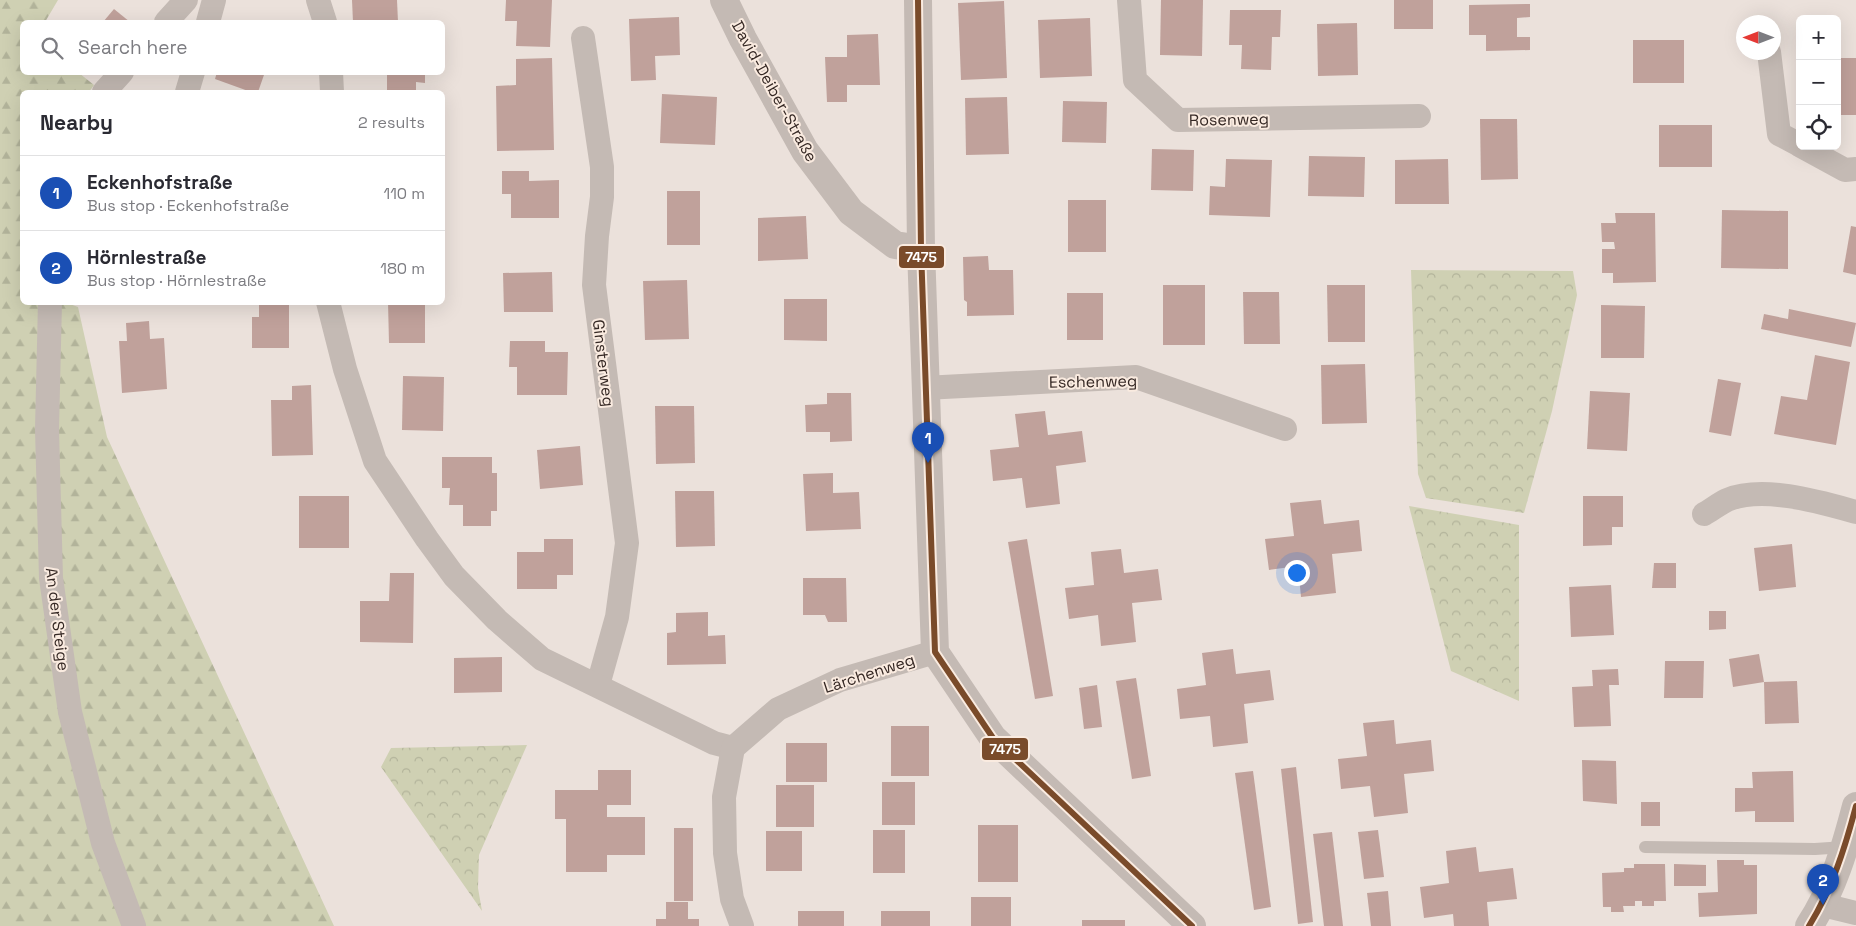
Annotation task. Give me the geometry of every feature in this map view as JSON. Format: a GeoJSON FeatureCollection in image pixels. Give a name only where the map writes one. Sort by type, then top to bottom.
{"type":"FeatureCollection","features":[{"type":"Feature","properties":{"kind":"street"},"geometry":{"type":"LineString","coordinates":[[168,20],[186,0]]}},
{"type":"Feature","properties":{"kind":"street"},"geometry":{"type":"LineString","coordinates":[[209,20],[214,0]]}},
{"type":"Feature","properties":{"kind":"street"},"geometry":{"type":"LineString","coordinates":[[318,0],[324,20]]}},
{"type":"Feature","properties":{"kind":"street","name":"David-Deiber-Straße"},"geometry":{"type":"LineString","coordinates":[[724,0],[743,39],[805,151],[851,212],[895,245],[921,249]]}},
{"type":"Feature","properties":{"kind":"street"},"geometry":{"type":"LineString","coordinates":[[918,0],[924,388],[934,652],[993,738],[1192,926]]}},
{"type":"Feature","properties":{"kind":"street","name":"Rosenweg"},"geometry":{"type":"LineString","coordinates":[[1128,0],[1135,80],[1178,120],[1419,116]]}},
{"type":"Feature","properties":{"kind":"street","name":"Ginsterweg"},"geometry":{"type":"LineString","coordinates":[[583,38],[602,167],[602,198],[596,236],[594,286],[627,543],[617,617],[598,685]]}},
{"type":"Feature","properties":{"kind":"street"},"geometry":{"type":"LineString","coordinates":[[1770,60],[1779,134],[1796,144]]}},
{"type":"Feature","properties":{"kind":"street"},"geometry":{"type":"LineString","coordinates":[[106,90],[119,75]]}},
{"type":"Feature","properties":{"kind":"street"},"geometry":{"type":"LineString","coordinates":[[188,90],[192,75]]}},
{"type":"Feature","properties":{"kind":"street"},"geometry":{"type":"LineString","coordinates":[[330,75],[332,90]]}},
{"type":"Feature","properties":{"kind":"street"},"geometry":{"type":"LineString","coordinates":[[1808,150],[1845,170],[1856,169]]}},
{"type":"Feature","properties":{"kind":"street","name":"An der Steige"},"geometry":{"type":"LineString","coordinates":[[50,305],[48,429],[50,578],[70,712],[103,843],[134,926]]}},
{"type":"Feature","properties":{"kind":"street"},"geometry":{"type":"LineString","coordinates":[[329,305],[345,369],[375,461],[454,576],[497,620],[542,659],[714,743],[733,748],[724,797],[726,853],[732,899],[742,926]]}},
{"type":"Feature","properties":{"kind":"street","name":"Eschenweg"},"geometry":{"type":"LineString","coordinates":[[924,388],[1136,377],[1285,428]]}},
{"type":"Feature","properties":{"kind":"street"},"geometry":{"type":"LineString","coordinates":[[1704,514],[1727,500],[1757,494],[1815,500],[1856,512]]}},
{"type":"Feature","properties":{"kind":"street","name":"Lärchenweg"},"geometry":{"type":"LineString","coordinates":[[733,748],[778,709],[840,680],[934,652]]}},
{"type":"Feature","properties":{"kind":"street"},"geometry":{"type":"LineString","coordinates":[[1856,806],[1845,847],[1816,916],[1856,913]]}},
{"type":"Feature","properties":{"kind":"lane"},"geometry":{"type":"LineString","coordinates":[[1645,847],[1815,849],[1845,847]]}},
{"type":"Feature","properties":{"kind":"green space"},"geometry":{"type":"Polygon","coordinates":[[[0,0],[58,0],[46,20],[20,20],[20,75],[82,75],[94,85],[90,90],[20,90],[20,305],[72,305],[78,307],[107,437],[334,926],[0,926],[0,0]]]}},
{"type":"Feature","properties":{"kind":"green space"},"geometry":{"type":"Polygon","coordinates":[[[1411,270],[1573,271],[1577,295],[1552,411],[1524,513],[1426,498],[1418,474],[1411,270]]]}},
{"type":"Feature","properties":{"kind":"green space"},"geometry":{"type":"Polygon","coordinates":[[[1409,506],[1519,525],[1519,701],[1451,671],[1409,506]]]}},
{"type":"Feature","properties":{"kind":"green space"},"geometry":{"type":"Polygon","coordinates":[[[527,745],[479,855],[478,888],[482,911],[381,767],[391,748],[527,745]]]}},
{"type":"Feature","properties":{"kind":"building"},"geometry":{"type":"Polygon","coordinates":[[[352,0],[397,0],[398,20],[353,20],[352,0]]]}},
{"type":"Feature","properties":{"kind":"building"},"geometry":{"type":"Polygon","coordinates":[[[506,0],[552,0],[550,47],[516,46],[517,21],[505,21],[506,0]]]}},
{"type":"Feature","properties":{"kind":"building"},"geometry":{"type":"Polygon","coordinates":[[[1161,0],[1203,0],[1202,56],[1160,55],[1161,0]]]}},
{"type":"Feature","properties":{"kind":"building"},"geometry":{"type":"Polygon","coordinates":[[[1394,0],[1433,0],[1433,29],[1394,29],[1394,0]]]}},
{"type":"Feature","properties":{"kind":"building"},"geometry":{"type":"Polygon","coordinates":[[[1004,1],[1007,78],[961,80],[958,3],[1004,1]]]}},
{"type":"Feature","properties":{"kind":"building"},"geometry":{"type":"Polygon","coordinates":[[[1530,4],[1530,17],[1517,18],[1517,37],[1530,37],[1530,50],[1486,51],[1486,35],[1469,35],[1469,5],[1530,4]]]}},
{"type":"Feature","properties":{"kind":"building"},"geometry":{"type":"Polygon","coordinates":[[[114,9],[128,20],[105,20],[114,9]]]}},
{"type":"Feature","properties":{"kind":"building"},"geometry":{"type":"Polygon","coordinates":[[[1230,10],[1281,10],[1280,37],[1272,37],[1271,70],[1241,69],[1242,45],[1229,45],[1230,10]]]}},
{"type":"Feature","properties":{"kind":"building"},"geometry":{"type":"Polygon","coordinates":[[[679,17],[680,55],[655,56],[656,80],[631,81],[629,19],[679,17]]]}},
{"type":"Feature","properties":{"kind":"building"},"geometry":{"type":"Polygon","coordinates":[[[1090,18],[1092,76],[1040,78],[1038,20],[1090,18]]]}},
{"type":"Feature","properties":{"kind":"building"},"geometry":{"type":"Polygon","coordinates":[[[1357,23],[1358,75],[1318,76],[1317,24],[1357,23]]]}},
{"type":"Feature","properties":{"kind":"building"},"geometry":{"type":"Polygon","coordinates":[[[878,34],[880,85],[847,85],[847,102],[827,102],[825,57],[847,57],[847,35],[878,34]]]}},
{"type":"Feature","properties":{"kind":"building"},"geometry":{"type":"Polygon","coordinates":[[[1633,40],[1684,40],[1684,83],[1633,83],[1633,40]]]}},
{"type":"Feature","properties":{"kind":"building"},"geometry":{"type":"Polygon","coordinates":[[[552,58],[554,150],[497,151],[496,86],[516,85],[516,59],[552,58]]]}},
{"type":"Feature","properties":{"kind":"building"},"geometry":{"type":"Polygon","coordinates":[[[1841,58],[1856,58],[1856,115],[1841,115],[1841,58]]]}},
{"type":"Feature","properties":{"kind":"building"},"geometry":{"type":"Polygon","coordinates":[[[216,75],[264,75],[259,90],[245,90],[215,79],[216,75]]]}},
{"type":"Feature","properties":{"kind":"building"},"geometry":{"type":"Polygon","coordinates":[[[387,75],[425,75],[425,83],[416,82],[416,90],[387,90],[387,75]]]}},
{"type":"Feature","properties":{"kind":"building"},"geometry":{"type":"Polygon","coordinates":[[[662,94],[717,97],[715,145],[660,143],[662,94]]]}},
{"type":"Feature","properties":{"kind":"building"},"geometry":{"type":"Polygon","coordinates":[[[1007,97],[1009,154],[966,155],[965,98],[1007,97]]]}},
{"type":"Feature","properties":{"kind":"building"},"geometry":{"type":"Polygon","coordinates":[[[1063,101],[1107,102],[1106,143],[1062,142],[1063,101]]]}},
{"type":"Feature","properties":{"kind":"building"},"geometry":{"type":"Polygon","coordinates":[[[1480,119],[1517,119],[1518,179],[1481,180],[1480,119]]]}},
{"type":"Feature","properties":{"kind":"building"},"geometry":{"type":"Polygon","coordinates":[[[1659,125],[1712,125],[1712,167],[1659,167],[1659,125]]]}},
{"type":"Feature","properties":{"kind":"building"},"geometry":{"type":"Polygon","coordinates":[[[1152,149],[1194,150],[1193,191],[1151,190],[1152,149]]]}},
{"type":"Feature","properties":{"kind":"building"},"geometry":{"type":"Polygon","coordinates":[[[1309,156],[1365,157],[1364,197],[1308,196],[1309,156]]]}},
{"type":"Feature","properties":{"kind":"building"},"geometry":{"type":"Polygon","coordinates":[[[1226,159],[1272,160],[1270,217],[1209,215],[1210,186],[1225,187],[1226,159]]]}},
{"type":"Feature","properties":{"kind":"building"},"geometry":{"type":"Polygon","coordinates":[[[1448,159],[1449,204],[1395,204],[1395,160],[1448,159]]]}},
{"type":"Feature","properties":{"kind":"building"},"geometry":{"type":"Polygon","coordinates":[[[502,171],[529,171],[529,181],[559,180],[559,218],[511,218],[511,194],[502,194],[502,171]]]}},
{"type":"Feature","properties":{"kind":"building"},"geometry":{"type":"Polygon","coordinates":[[[667,191],[700,191],[700,245],[667,245],[667,191]]]}},
{"type":"Feature","properties":{"kind":"building"},"geometry":{"type":"Polygon","coordinates":[[[1068,200],[1106,200],[1106,252],[1068,252],[1068,200]]]}},
{"type":"Feature","properties":{"kind":"building"},"geometry":{"type":"Polygon","coordinates":[[[1722,210],[1788,211],[1788,269],[1721,268],[1722,210]]]}},
{"type":"Feature","properties":{"kind":"building"},"geometry":{"type":"Polygon","coordinates":[[[1615,213],[1655,213],[1656,282],[1613,283],[1613,273],[1602,273],[1602,249],[1615,249],[1614,242],[1602,242],[1601,223],[1616,223],[1615,213]]]}},
{"type":"Feature","properties":{"kind":"building"},"geometry":{"type":"Polygon","coordinates":[[[806,216],[808,259],[758,261],[758,218],[806,216]]]}},
{"type":"Feature","properties":{"kind":"building"},"geometry":{"type":"Polygon","coordinates":[[[1851,226],[1856,227],[1856,275],[1843,272],[1851,226]]]}},
{"type":"Feature","properties":{"kind":"building"},"geometry":{"type":"Polygon","coordinates":[[[988,256],[989,270],[1013,270],[1014,315],[967,316],[967,302],[964,300],[963,257],[988,256]]]}},
{"type":"Feature","properties":{"kind":"building"},"geometry":{"type":"Polygon","coordinates":[[[552,272],[553,312],[504,312],[503,273],[552,272]]]}},
{"type":"Feature","properties":{"kind":"building"},"geometry":{"type":"Polygon","coordinates":[[[687,280],[689,339],[645,340],[643,281],[687,280]]]}},
{"type":"Feature","properties":{"kind":"building"},"geometry":{"type":"Polygon","coordinates":[[[1163,285],[1205,285],[1205,345],[1163,345],[1163,285]]]}},
{"type":"Feature","properties":{"kind":"building"},"geometry":{"type":"Polygon","coordinates":[[[1327,285],[1365,285],[1365,342],[1328,342],[1327,285]]]}},
{"type":"Feature","properties":{"kind":"building"},"geometry":{"type":"Polygon","coordinates":[[[1243,292],[1279,292],[1280,344],[1244,344],[1243,292]]]}},
{"type":"Feature","properties":{"kind":"building"},"geometry":{"type":"Polygon","coordinates":[[[1067,293],[1103,293],[1103,340],[1067,340],[1067,293]]]}},
{"type":"Feature","properties":{"kind":"building"},"geometry":{"type":"Polygon","coordinates":[[[784,299],[827,299],[827,341],[784,340],[784,299]]]}},
{"type":"Feature","properties":{"kind":"building"},"geometry":{"type":"Polygon","coordinates":[[[259,305],[289,305],[289,348],[252,348],[252,317],[259,317],[259,305]]]}},
{"type":"Feature","properties":{"kind":"building"},"geometry":{"type":"Polygon","coordinates":[[[388,305],[425,305],[425,343],[389,343],[388,305]]]}},
{"type":"Feature","properties":{"kind":"building"},"geometry":{"type":"Polygon","coordinates":[[[1601,305],[1645,306],[1644,358],[1601,358],[1601,305]]]}},
{"type":"Feature","properties":{"kind":"building"},"geometry":{"type":"Polygon","coordinates":[[[1789,309],[1856,323],[1851,347],[1761,329],[1764,314],[1788,319],[1789,309]]]}},
{"type":"Feature","properties":{"kind":"building"},"geometry":{"type":"Polygon","coordinates":[[[149,321],[150,339],[164,338],[167,389],[122,393],[119,341],[127,341],[126,323],[149,321]]]}},
{"type":"Feature","properties":{"kind":"building"},"geometry":{"type":"Polygon","coordinates":[[[510,341],[545,341],[545,352],[568,352],[567,395],[517,395],[517,367],[509,367],[510,341]]]}},
{"type":"Feature","properties":{"kind":"building"},"geometry":{"type":"Polygon","coordinates":[[[1815,355],[1850,362],[1836,445],[1774,434],[1781,396],[1807,400],[1815,355]]]}},
{"type":"Feature","properties":{"kind":"building"},"geometry":{"type":"Polygon","coordinates":[[[1365,364],[1367,423],[1322,424],[1321,365],[1365,364]]]}},
{"type":"Feature","properties":{"kind":"building"},"geometry":{"type":"Polygon","coordinates":[[[403,376],[444,377],[443,431],[402,430],[403,376]]]}},
{"type":"Feature","properties":{"kind":"building"},"geometry":{"type":"Polygon","coordinates":[[[1718,379],[1741,383],[1731,436],[1709,432],[1718,379]]]}},
{"type":"Feature","properties":{"kind":"building"},"geometry":{"type":"Polygon","coordinates":[[[311,385],[313,455],[272,456],[271,400],[292,400],[292,386],[311,385]]]}},
{"type":"Feature","properties":{"kind":"building"},"geometry":{"type":"Polygon","coordinates":[[[1590,391],[1630,393],[1627,451],[1587,449],[1590,391]]]}},
{"type":"Feature","properties":{"kind":"building"},"geometry":{"type":"Polygon","coordinates":[[[827,393],[851,393],[852,441],[830,442],[830,432],[806,432],[805,405],[827,404],[827,393]]]}},
{"type":"Feature","properties":{"kind":"building"},"geometry":{"type":"Polygon","coordinates":[[[655,406],[694,406],[695,463],[656,464],[655,406]]]}},
{"type":"Feature","properties":{"kind":"building"},"geometry":{"type":"Polygon","coordinates":[[[1045,411],[1048,435],[1082,431],[1086,462],[1056,466],[1060,504],[1026,508],[1022,478],[993,481],[990,450],[1019,447],[1015,414],[1045,411]]]}},
{"type":"Feature","properties":{"kind":"building"},"geometry":{"type":"Polygon","coordinates":[[[580,446],[583,485],[540,489],[537,450],[580,446]]]}},
{"type":"Feature","properties":{"kind":"building"},"geometry":{"type":"Polygon","coordinates":[[[442,457],[492,457],[492,473],[497,473],[497,511],[491,511],[491,526],[463,526],[463,505],[449,505],[450,488],[442,488],[442,457]]]}},
{"type":"Feature","properties":{"kind":"building"},"geometry":{"type":"Polygon","coordinates":[[[833,473],[833,493],[859,492],[861,529],[806,531],[803,474],[833,473]]]}},
{"type":"Feature","properties":{"kind":"building"},"geometry":{"type":"Polygon","coordinates":[[[675,491],[714,491],[715,546],[676,547],[675,491]]]}},
{"type":"Feature","properties":{"kind":"building"},"geometry":{"type":"Polygon","coordinates":[[[299,496],[349,496],[349,548],[299,548],[299,496]]]}},
{"type":"Feature","properties":{"kind":"building"},"geometry":{"type":"Polygon","coordinates":[[[1583,496],[1623,496],[1623,527],[1612,527],[1612,545],[1583,546],[1583,496]]]}},
{"type":"Feature","properties":{"kind":"building"},"geometry":{"type":"Polygon","coordinates":[[[1321,500],[1324,524],[1359,520],[1362,551],[1332,554],[1336,593],[1301,597],[1298,566],[1269,570],[1265,539],[1294,536],[1290,503],[1321,500]]]}},
{"type":"Feature","properties":{"kind":"building"},"geometry":{"type":"Polygon","coordinates":[[[544,539],[573,539],[573,575],[557,575],[557,589],[517,589],[517,552],[544,552],[544,539]]]}},
{"type":"Feature","properties":{"kind":"building"},"geometry":{"type":"Polygon","coordinates":[[[1027,539],[1053,696],[1035,699],[1008,542],[1027,539]]]}},
{"type":"Feature","properties":{"kind":"building"},"geometry":{"type":"Polygon","coordinates":[[[1792,544],[1796,587],[1759,591],[1754,548],[1792,544]]]}},
{"type":"Feature","properties":{"kind":"building"},"geometry":{"type":"Polygon","coordinates":[[[1121,549],[1124,573],[1158,569],[1162,600],[1132,603],[1136,642],[1101,646],[1098,615],[1069,619],[1065,588],[1094,585],[1091,552],[1121,549]]]}},
{"type":"Feature","properties":{"kind":"building"},"geometry":{"type":"Polygon","coordinates":[[[1654,563],[1676,563],[1676,588],[1652,588],[1654,563]]]}},
{"type":"Feature","properties":{"kind":"building"},"geometry":{"type":"Polygon","coordinates":[[[390,573],[414,573],[413,643],[360,642],[360,601],[389,601],[390,573]]]}},
{"type":"Feature","properties":{"kind":"building"},"geometry":{"type":"Polygon","coordinates":[[[803,578],[846,578],[847,622],[828,622],[825,615],[803,615],[803,578]]]}},
{"type":"Feature","properties":{"kind":"building"},"geometry":{"type":"Polygon","coordinates":[[[1611,585],[1614,635],[1571,637],[1569,587],[1611,585]]]}},
{"type":"Feature","properties":{"kind":"building"},"geometry":{"type":"Polygon","coordinates":[[[1709,611],[1726,611],[1726,629],[1709,630],[1709,611]]]}},
{"type":"Feature","properties":{"kind":"building"},"geometry":{"type":"Polygon","coordinates":[[[708,612],[708,636],[725,635],[726,664],[667,665],[667,633],[676,632],[676,613],[708,612]]]}},
{"type":"Feature","properties":{"kind":"building"},"geometry":{"type":"Polygon","coordinates":[[[1233,649],[1236,674],[1270,670],[1274,700],[1244,704],[1248,743],[1213,747],[1210,716],[1180,719],[1177,689],[1206,685],[1202,653],[1233,649]]]}},
{"type":"Feature","properties":{"kind":"building"},"geometry":{"type":"Polygon","coordinates":[[[1759,654],[1764,682],[1733,687],[1729,659],[1759,654]]]}},
{"type":"Feature","properties":{"kind":"building"},"geometry":{"type":"Polygon","coordinates":[[[502,657],[502,692],[454,693],[454,658],[502,657]]]}},
{"type":"Feature","properties":{"kind":"building"},"geometry":{"type":"Polygon","coordinates":[[[1665,661],[1704,661],[1703,698],[1664,698],[1665,661]]]}},
{"type":"Feature","properties":{"kind":"building"},"geometry":{"type":"Polygon","coordinates":[[[1618,669],[1619,685],[1609,685],[1611,726],[1574,727],[1572,687],[1593,686],[1592,670],[1618,669]]]}},
{"type":"Feature","properties":{"kind":"building"},"geometry":{"type":"Polygon","coordinates":[[[1136,678],[1151,776],[1132,779],[1116,681],[1136,678]]]}},
{"type":"Feature","properties":{"kind":"building"},"geometry":{"type":"Polygon","coordinates":[[[1797,681],[1799,723],[1765,724],[1764,682],[1797,681]]]}},
{"type":"Feature","properties":{"kind":"building"},"geometry":{"type":"Polygon","coordinates":[[[1097,685],[1102,727],[1084,729],[1079,688],[1097,685]]]}},
{"type":"Feature","properties":{"kind":"building"},"geometry":{"type":"Polygon","coordinates":[[[1394,720],[1396,744],[1431,740],[1434,771],[1404,774],[1408,813],[1374,817],[1370,786],[1341,789],[1338,759],[1367,756],[1363,723],[1394,720]]]}},
{"type":"Feature","properties":{"kind":"building"},"geometry":{"type":"Polygon","coordinates":[[[891,726],[929,726],[929,776],[891,776],[891,726]]]}},
{"type":"Feature","properties":{"kind":"building"},"geometry":{"type":"Polygon","coordinates":[[[786,743],[827,743],[827,782],[786,782],[786,743]]]}},
{"type":"Feature","properties":{"kind":"building"},"geometry":{"type":"Polygon","coordinates":[[[1582,760],[1616,761],[1617,804],[1583,801],[1582,760]]]}},
{"type":"Feature","properties":{"kind":"building"},"geometry":{"type":"Polygon","coordinates":[[[1296,767],[1313,922],[1298,924],[1281,769],[1296,767]]]}},
{"type":"Feature","properties":{"kind":"building"},"geometry":{"type":"Polygon","coordinates":[[[598,770],[631,770],[631,805],[607,805],[607,817],[645,817],[645,855],[607,855],[607,872],[566,872],[566,819],[555,819],[555,790],[598,790],[598,770]]]}},
{"type":"Feature","properties":{"kind":"building"},"geometry":{"type":"Polygon","coordinates":[[[1253,771],[1271,907],[1254,910],[1235,773],[1253,771]]]}},
{"type":"Feature","properties":{"kind":"building"},"geometry":{"type":"Polygon","coordinates":[[[1793,771],[1794,822],[1755,822],[1755,811],[1735,812],[1735,788],[1753,788],[1752,772],[1793,771]]]}},
{"type":"Feature","properties":{"kind":"building"},"geometry":{"type":"Polygon","coordinates":[[[882,782],[915,782],[915,825],[882,825],[882,782]]]}},
{"type":"Feature","properties":{"kind":"building"},"geometry":{"type":"Polygon","coordinates":[[[776,785],[814,785],[814,827],[776,827],[776,785]]]}},
{"type":"Feature","properties":{"kind":"building"},"geometry":{"type":"Polygon","coordinates":[[[1641,802],[1660,802],[1660,826],[1641,826],[1641,802]]]}},
{"type":"Feature","properties":{"kind":"building"},"geometry":{"type":"Polygon","coordinates":[[[978,825],[1018,825],[1018,882],[978,882],[978,825]]]}},
{"type":"Feature","properties":{"kind":"building"},"geometry":{"type":"Polygon","coordinates":[[[674,828],[693,828],[693,901],[674,901],[674,828]]]}},
{"type":"Feature","properties":{"kind":"building"},"geometry":{"type":"Polygon","coordinates":[[[873,830],[905,830],[905,873],[873,873],[873,830]]]}},
{"type":"Feature","properties":{"kind":"building"},"geometry":{"type":"Polygon","coordinates":[[[1378,830],[1384,877],[1364,879],[1358,832],[1378,830]]]}},
{"type":"Feature","properties":{"kind":"building"},"geometry":{"type":"Polygon","coordinates":[[[766,831],[802,831],[802,871],[766,871],[766,831]]]}},
{"type":"Feature","properties":{"kind":"building"},"geometry":{"type":"Polygon","coordinates":[[[1332,832],[1343,926],[1324,926],[1313,834],[1332,832]]]}},
{"type":"Feature","properties":{"kind":"building"},"geometry":{"type":"Polygon","coordinates":[[[1476,847],[1479,872],[1513,868],[1517,899],[1487,902],[1489,926],[1454,926],[1453,914],[1424,918],[1420,887],[1449,883],[1446,851],[1476,847]]]}},
{"type":"Feature","properties":{"kind":"building"},"geometry":{"type":"Polygon","coordinates":[[[1717,860],[1744,860],[1744,865],[1757,865],[1757,914],[1699,917],[1698,893],[1718,892],[1717,860]]]}},
{"type":"Feature","properties":{"kind":"building"},"geometry":{"type":"Polygon","coordinates":[[[1634,864],[1665,864],[1666,901],[1654,901],[1654,906],[1642,906],[1642,901],[1635,901],[1635,906],[1623,906],[1624,912],[1611,912],[1611,907],[1603,907],[1602,873],[1624,872],[1624,868],[1634,868],[1634,864]]]}},
{"type":"Feature","properties":{"kind":"building"},"geometry":{"type":"Polygon","coordinates":[[[1674,864],[1706,865],[1706,886],[1674,886],[1674,864]]]}},
{"type":"Feature","properties":{"kind":"building"},"geometry":{"type":"Polygon","coordinates":[[[1388,891],[1391,926],[1371,926],[1367,893],[1388,891]]]}},
{"type":"Feature","properties":{"kind":"building"},"geometry":{"type":"Polygon","coordinates":[[[971,897],[1011,897],[1011,926],[971,926],[971,897]]]}},
{"type":"Feature","properties":{"kind":"building"},"geometry":{"type":"Polygon","coordinates":[[[666,902],[688,902],[688,919],[699,919],[699,926],[656,926],[656,919],[666,919],[666,902]]]}},
{"type":"Feature","properties":{"kind":"building"},"geometry":{"type":"Polygon","coordinates":[[[798,911],[844,911],[844,926],[798,926],[798,911]]]}},
{"type":"Feature","properties":{"kind":"building"},"geometry":{"type":"Polygon","coordinates":[[[881,911],[930,911],[930,926],[881,926],[881,911]]]}},
{"type":"Feature","properties":{"kind":"building"},"geometry":{"type":"Polygon","coordinates":[[[1082,920],[1125,920],[1125,926],[1082,926],[1082,920]]]}},
{"type":"Feature","properties":{"kind":"transit line","name":"7475"},"geometry":{"type":"LineString","coordinates":[[918,0],[921,249],[935,652],[993,738],[1192,926]]}},
{"type":"Feature","properties":{"kind":"transit line","name":"7475"},"geometry":{"type":"LineString","coordinates":[[1809,926],[1825,898],[1837,868],[1856,806]]}},
{"type":"Feature","properties":{"kind":"place","name":"Eckenhofstraße"},"geometry":{"type":"Point","coordinates":[928,463]}},
{"type":"Feature","properties":{"kind":"place","name":"Hörnlestraße"},"geometry":{"type":"Point","coordinates":[1823,905]}}]}
